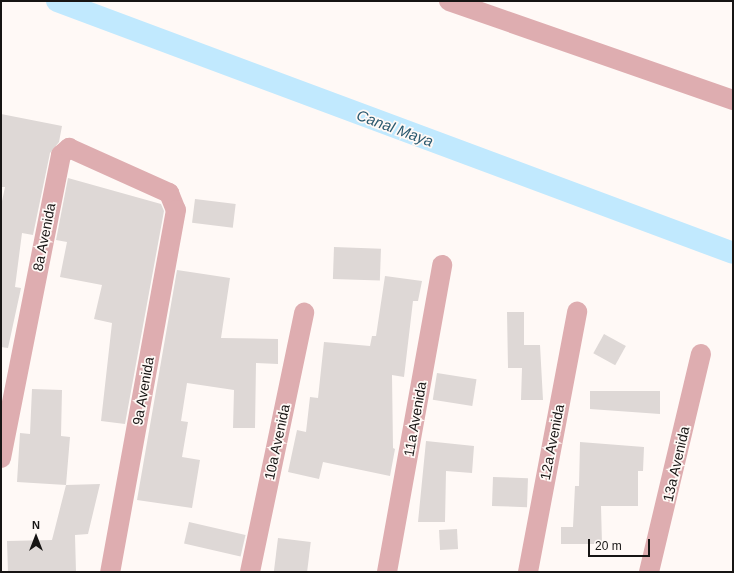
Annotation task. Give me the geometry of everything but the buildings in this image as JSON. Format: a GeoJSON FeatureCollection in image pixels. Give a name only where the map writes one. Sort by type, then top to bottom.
{"type":"FeatureCollection","features":[{"type":"Feature","properties":{"kind":"street"},"geometry":{"type":"LineString","coordinates":[[449,1],[733,100]]}},
{"type":"Feature","properties":{"kind":"street","name":"8a Avenida"},"geometry":{"type":"LineString","coordinates":[[1,458],[64,150],[69,148],[169,193],[176,210]]}},
{"type":"Feature","properties":{"kind":"street","name":"9a Avenida"},"geometry":{"type":"LineString","coordinates":[[110,572],[176,210]]}},
{"type":"Feature","properties":{"kind":"street","name":"11a Avenida"},"geometry":{"type":"LineString","coordinates":[[387,572],[442,266]]}},
{"type":"Feature","properties":{"kind":"street","name":"12a Avenida"},"geometry":{"type":"LineString","coordinates":[[528,572],[577,312]]}},
{"type":"Feature","properties":{"kind":"street","name":"10a Avenida"},"geometry":{"type":"LineString","coordinates":[[250,572],[304,313]]}},
{"type":"Feature","properties":{"kind":"street","name":"13a Avenida"},"geometry":{"type":"LineString","coordinates":[[649,572],[701,354]]}},
{"type":"Feature","properties":{"kind":"waterway","name":"Canal Maya"},"geometry":{"type":"LineString","coordinates":[[57,1],[733,253]]}}]}
